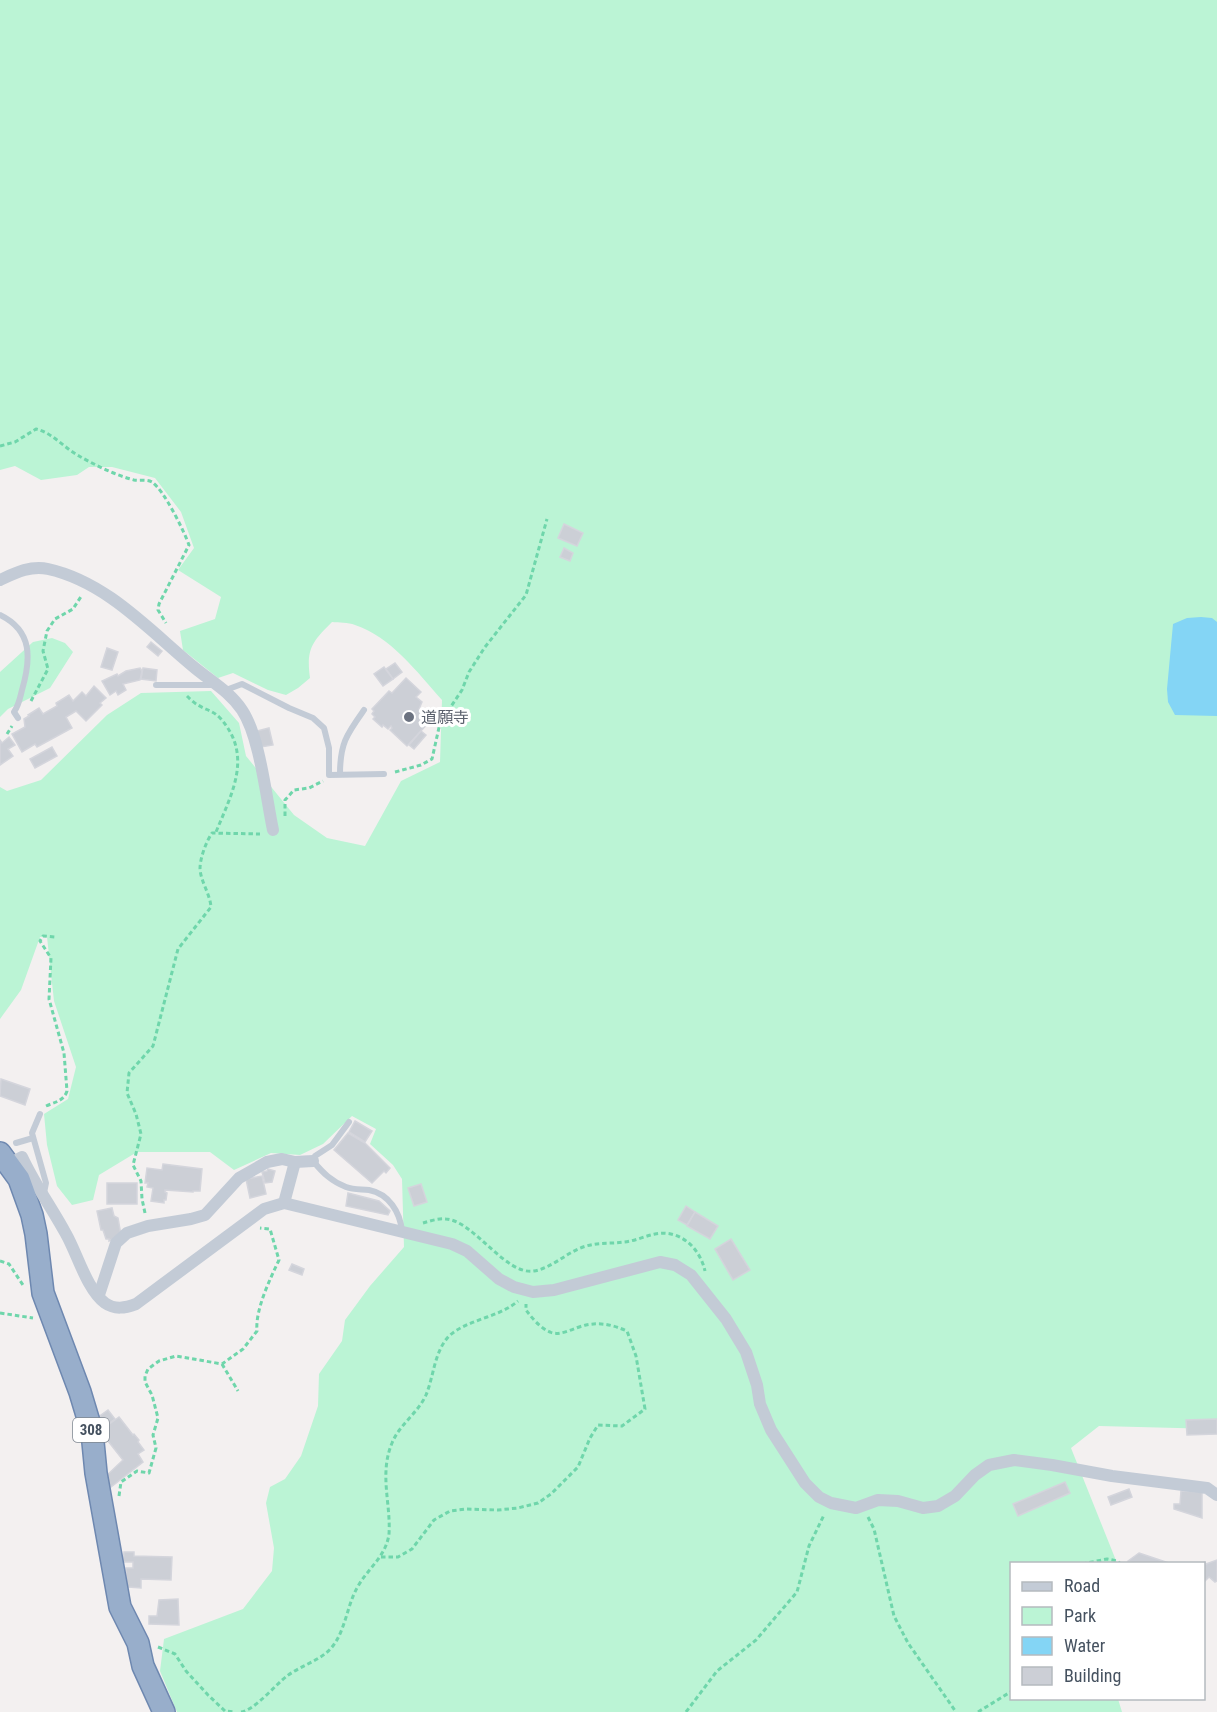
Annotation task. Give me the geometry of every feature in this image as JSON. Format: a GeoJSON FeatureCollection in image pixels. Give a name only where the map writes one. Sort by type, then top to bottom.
{"type":"FeatureCollection","features":[{"type":"Feature","properties":{"kind":"highway","name":"308"},"geometry":{"type":"LineString","coordinates":[[8,1153],[32,1215],[43,1293],[80,1392],[92,1432],[102,1511],[120,1607],[138,1643],[143,1666],[164,1712]]}},
{"type":"Feature","properties":{"kind":"street"},"geometry":{"type":"LineString","coordinates":[[0,580],[22,570],[46,568],[69,575],[103,592],[221,687],[243,712],[255,742],[273,830]]}},
{"type":"Feature","properties":{"kind":"street"},"geometry":{"type":"LineString","coordinates":[[8,1153],[22,1157],[33,1181],[68,1237],[87,1281],[105,1303],[122,1309],[136,1304],[264,1209],[284,1203],[452,1244],[467,1251],[499,1279],[525,1290],[554,1290],[660,1262],[675,1265],[691,1275],[726,1319],[746,1352],[757,1385],[759,1404],[771,1430],[805,1483],[819,1497],[831,1503],[856,1508],[878,1500],[898,1501],[923,1508],[938,1506],[955,1496],[975,1475],[989,1465],[1014,1460],[1207,1488],[1217,1495]]}},
{"type":"Feature","properties":{"kind":"street"},"geometry":{"type":"LineString","coordinates":[[99,1295],[116,1243],[127,1233],[156,1224],[190,1220],[205,1215],[239,1178],[267,1162],[282,1159],[295,1162],[313,1161]]}},
{"type":"Feature","properties":{"kind":"street"},"geometry":{"type":"LineString","coordinates":[[284,1203],[295,1162]]}},
{"type":"Feature","properties":{"kind":"lane"},"geometry":{"type":"LineString","coordinates":[[0,615],[12,621],[24,638],[27,653],[28,672],[14,712],[18,718]]}},
{"type":"Feature","properties":{"kind":"lane"},"geometry":{"type":"LineString","coordinates":[[156,685],[221,687],[242,684],[289,708],[313,717],[324,728],[329,748],[329,775],[384,774]]}},
{"type":"Feature","properties":{"kind":"lane"},"geometry":{"type":"LineString","coordinates":[[340,774],[340,758],[345,738],[364,710]]}},
{"type":"Feature","properties":{"kind":"lane"},"geometry":{"type":"LineString","coordinates":[[40,1114],[32,1133],[46,1183],[43,1197]]}},
{"type":"Feature","properties":{"kind":"lane"},"geometry":{"type":"LineString","coordinates":[[350,1122],[332,1145],[315,1156],[313,1161],[325,1175],[336,1182],[347,1187],[369,1191],[389,1201],[399,1215],[406,1232]]}},
{"type":"Feature","properties":{"kind":"lane"},"geometry":{"type":"LineString","coordinates":[[8,1153],[33,1138]]}},
{"type":"Feature","properties":{"kind":"path"},"geometry":{"type":"LineString","coordinates":[[0,446],[15,442],[36,429],[43,430],[77,455],[111,472],[153,483],[171,508],[189,545],[158,610],[179,645],[178,654]]}},
{"type":"Feature","properties":{"kind":"path"},"geometry":{"type":"LineString","coordinates":[[384,774],[421,765],[432,759],[440,723],[462,690],[485,647],[526,596],[547,519]]}},
{"type":"Feature","properties":{"kind":"path"},"geometry":{"type":"LineString","coordinates":[[7,734],[36,694],[48,669],[43,651],[47,631],[56,619],[73,609],[81,596],[84,583]]}},
{"type":"Feature","properties":{"kind":"path"},"geometry":{"type":"LineString","coordinates":[[171,685],[198,706],[208,709],[220,718],[236,744],[239,762],[236,781],[216,832]]}},
{"type":"Feature","properties":{"kind":"path"},"geometry":{"type":"LineString","coordinates":[[156,1224],[146,1218],[141,1199],[141,1181],[134,1165],[141,1134],[127,1093],[127,1082],[129,1073],[153,1046],[178,949],[211,907],[210,897],[200,869],[207,840],[212,833],[216,832],[262,834],[273,830],[282,824],[286,811],[285,800],[294,790],[309,788],[322,782],[329,775]]}},
{"type":"Feature","properties":{"kind":"path"},"geometry":{"type":"LineString","coordinates":[[40,1114],[44,1107],[65,1097],[67,1091],[64,1053],[49,999],[51,958],[40,941],[43,936],[55,937]]}},
{"type":"Feature","properties":{"kind":"path"},"geometry":{"type":"LineString","coordinates":[[406,1232],[419,1224],[447,1219],[471,1231],[493,1251],[523,1271],[546,1268],[583,1247],[598,1243],[625,1242],[656,1233],[671,1234],[683,1238],[697,1252],[706,1273]]}},
{"type":"Feature","properties":{"kind":"path"},"geometry":{"type":"LineString","coordinates":[[102,1511],[112,1507],[119,1498],[121,1482],[137,1471],[149,1473],[156,1448],[153,1436],[158,1418],[152,1395],[145,1382],[148,1369],[159,1361],[176,1356],[222,1364],[243,1349],[257,1331],[256,1322],[279,1260],[270,1229],[262,1228],[240,1238],[228,1236]]}},
{"type":"Feature","properties":{"kind":"path"},"geometry":{"type":"LineString","coordinates":[[381,1557],[398,1557],[412,1549],[434,1520],[450,1511],[518,1509],[538,1503],[551,1494],[578,1467],[598,1425],[622,1426],[645,1409],[636,1356],[627,1331],[611,1324],[588,1325],[560,1333],[551,1333],[532,1319],[526,1310],[525,1290]]}},
{"type":"Feature","properties":{"kind":"path"},"geometry":{"type":"LineString","coordinates":[[241,1712],[245,1712],[256,1704],[298,1667],[327,1653],[336,1641],[357,1587],[381,1557],[388,1536],[389,1518],[385,1488],[392,1443],[422,1404],[428,1392],[433,1367],[442,1348],[449,1337],[460,1330],[512,1307],[521,1299],[525,1290]]}},
{"type":"Feature","properties":{"kind":"path"},"geometry":{"type":"LineString","coordinates":[[0,1312],[31,1317],[55,1330]]}},
{"type":"Feature","properties":{"kind":"path"},"geometry":{"type":"LineString","coordinates":[[222,1364],[238,1391]]}},
{"type":"Feature","properties":{"kind":"path"},"geometry":{"type":"LineString","coordinates":[[686,1712],[717,1671],[756,1640],[797,1592],[809,1546],[831,1503]]}},
{"type":"Feature","properties":{"kind":"path"},"geometry":{"type":"LineString","coordinates":[[861,1506],[874,1529],[894,1616],[908,1642],[956,1712]]}},
{"type":"Feature","properties":{"kind":"path"},"geometry":{"type":"LineString","coordinates":[[1088,1562],[1107,1559],[1119,1562]]}},
{"type":"Feature","properties":{"kind":"path"},"geometry":{"type":"LineString","coordinates":[[138,1643],[159,1647],[175,1654],[186,1671],[208,1695],[225,1711],[234,1712]]}},
{"type":"Feature","properties":{"kind":"path"},"geometry":{"type":"LineString","coordinates":[[978,1712],[1010,1692]]}},
{"type":"Feature","properties":{"kind":"green space"},"geometry":{"type":"Polygon","coordinates":[[[0,0],[1217,0],[1217,1429],[1099,1426],[1071,1448],[1117,1562],[1010,1562],[1010,1700],[1118,1700],[1122,1712],[177,1712],[160,1671],[164,1639],[243,1609],[272,1571],[274,1548],[266,1503],[270,1487],[285,1479],[301,1456],[318,1406],[319,1374],[342,1341],[345,1320],[370,1286],[404,1247],[402,1179],[393,1165],[370,1144],[376,1129],[352,1116],[323,1144],[300,1155],[271,1153],[234,1170],[210,1152],[137,1152],[99,1175],[93,1200],[72,1205],[57,1186],[47,1145],[44,1114],[68,1099],[76,1067],[54,1001],[47,937],[40,937],[21,990],[0,1019],[0,787],[7,791],[41,780],[107,715],[141,693],[211,691],[239,723],[246,756],[294,815],[327,838],[365,846],[401,781],[440,762],[442,700],[392,647],[368,631],[346,623],[332,622],[315,641],[309,660],[310,678],[286,695],[268,690],[233,673],[218,678],[183,650],[180,631],[215,619],[221,597],[178,570],[194,548],[181,512],[155,478],[112,467],[89,467],[77,475],[41,480],[15,466],[0,470],[0,0]]]}},
{"type":"Feature","properties":{"kind":"green space"},"geometry":{"type":"Polygon","coordinates":[[[52,638],[65,643],[73,652],[50,688],[8,709],[0,717],[0,672],[33,642],[52,638]]]}},
{"type":"Feature","properties":{"kind":"water"},"geometry":{"type":"Polygon","coordinates":[[[1187,618],[1212,618],[1217,622],[1217,716],[1175,715],[1168,702],[1167,689],[1173,624],[1187,618]]]}},
{"type":"Feature","properties":{"kind":"building"},"geometry":{"type":"Polygon","coordinates":[[[564,524],[583,533],[577,546],[558,538],[564,524]]]}},
{"type":"Feature","properties":{"kind":"building"},"geometry":{"type":"Polygon","coordinates":[[[564,548],[573,553],[570,561],[560,557],[564,548]]]}},
{"type":"Feature","properties":{"kind":"building"},"geometry":{"type":"Polygon","coordinates":[[[151,642],[162,651],[158,656],[147,647],[151,642]]]}},
{"type":"Feature","properties":{"kind":"building"},"geometry":{"type":"Polygon","coordinates":[[[107,648],[118,652],[112,670],[101,667],[107,648]]]}},
{"type":"Feature","properties":{"kind":"building"},"geometry":{"type":"Polygon","coordinates":[[[395,663],[402,672],[393,679],[386,669],[395,663]]]}},
{"type":"Feature","properties":{"kind":"building"},"geometry":{"type":"Polygon","coordinates":[[[384,667],[393,679],[383,686],[374,674],[384,667]]]}},
{"type":"Feature","properties":{"kind":"building"},"geometry":{"type":"Polygon","coordinates":[[[140,668],[142,671],[140,680],[123,684],[126,690],[118,695],[116,691],[110,695],[102,681],[140,668]]]}},
{"type":"Feature","properties":{"kind":"building"},"geometry":{"type":"Polygon","coordinates":[[[143,668],[157,670],[156,681],[141,679],[143,668]]]}},
{"type":"Feature","properties":{"kind":"building"},"geometry":{"type":"Polygon","coordinates":[[[406,678],[421,692],[416,697],[422,702],[419,709],[431,720],[407,746],[390,730],[391,726],[388,729],[383,725],[382,727],[373,719],[375,717],[372,714],[374,711],[372,709],[389,691],[392,693],[406,678]]]}},
{"type":"Feature","properties":{"kind":"building"},"geometry":{"type":"Polygon","coordinates":[[[94,686],[106,698],[86,721],[76,711],[66,717],[72,728],[37,747],[35,744],[22,752],[12,734],[25,727],[24,719],[28,715],[39,708],[43,714],[57,706],[56,703],[69,695],[73,701],[82,692],[86,696],[94,686]]]}},
{"type":"Feature","properties":{"kind":"building"},"geometry":{"type":"Polygon","coordinates":[[[269,728],[273,745],[261,747],[257,731],[269,728]]]}},
{"type":"Feature","properties":{"kind":"building"},"geometry":{"type":"Polygon","coordinates":[[[421,731],[426,735],[414,749],[409,745],[421,731]]]}},
{"type":"Feature","properties":{"kind":"building"},"geometry":{"type":"Polygon","coordinates":[[[9,737],[15,745],[8,749],[13,756],[0,765],[0,740],[2,743],[9,737]]]}},
{"type":"Feature","properties":{"kind":"building"},"geometry":{"type":"Polygon","coordinates":[[[52,747],[57,756],[35,768],[30,759],[52,747]]]}},
{"type":"Feature","properties":{"kind":"building"},"geometry":{"type":"Polygon","coordinates":[[[1,1079],[30,1089],[25,1105],[0,1096],[1,1079]]]}},
{"type":"Feature","properties":{"kind":"building"},"geometry":{"type":"Polygon","coordinates":[[[355,1121],[372,1131],[365,1142],[349,1132],[355,1121]]]}},
{"type":"Feature","properties":{"kind":"building"},"geometry":{"type":"Polygon","coordinates":[[[348,1133],[365,1143],[390,1168],[372,1183],[334,1150],[348,1133]]]}},
{"type":"Feature","properties":{"kind":"building"},"geometry":{"type":"Polygon","coordinates":[[[163,1164],[202,1169],[200,1191],[165,1190],[167,1193],[164,1203],[151,1201],[153,1188],[147,1187],[148,1183],[145,1183],[147,1168],[162,1170],[163,1164]]]}},
{"type":"Feature","properties":{"kind":"building"},"geometry":{"type":"Polygon","coordinates":[[[268,1169],[275,1171],[272,1182],[265,1183],[262,1172],[268,1169]]]}},
{"type":"Feature","properties":{"kind":"building"},"geometry":{"type":"Polygon","coordinates":[[[262,1176],[266,1194],[250,1198],[246,1179],[262,1176]]]}},
{"type":"Feature","properties":{"kind":"building"},"geometry":{"type":"Polygon","coordinates":[[[107,1183],[137,1183],[137,1204],[107,1204],[107,1183]]]}},
{"type":"Feature","properties":{"kind":"building"},"geometry":{"type":"Polygon","coordinates":[[[421,1184],[427,1202],[414,1206],[408,1188],[421,1184]]]}},
{"type":"Feature","properties":{"kind":"building"},"geometry":{"type":"Polygon","coordinates":[[[348,1193],[379,1201],[390,1211],[388,1215],[346,1206],[348,1193]]]}},
{"type":"Feature","properties":{"kind":"building"},"geometry":{"type":"Polygon","coordinates":[[[686,1206],[695,1212],[687,1225],[678,1220],[686,1206]]]}},
{"type":"Feature","properties":{"kind":"building"},"geometry":{"type":"Polygon","coordinates":[[[112,1208],[114,1216],[118,1218],[121,1235],[109,1241],[101,1230],[97,1211],[112,1208]]]}},
{"type":"Feature","properties":{"kind":"building"},"geometry":{"type":"Polygon","coordinates":[[[695,1212],[718,1226],[710,1239],[687,1226],[695,1212]]]}},
{"type":"Feature","properties":{"kind":"building"},"geometry":{"type":"Polygon","coordinates":[[[731,1239],[750,1270],[733,1280],[715,1249],[731,1239]]]}},
{"type":"Feature","properties":{"kind":"building"},"geometry":{"type":"Polygon","coordinates":[[[292,1264],[304,1269],[302,1275],[289,1270],[292,1264]]]}},
{"type":"Feature","properties":{"kind":"building"},"geometry":{"type":"Polygon","coordinates":[[[108,1410],[115,1419],[104,1427],[97,1418],[108,1410]]]}},
{"type":"Feature","properties":{"kind":"building"},"geometry":{"type":"Polygon","coordinates":[[[119,1417],[139,1440],[144,1450],[138,1454],[143,1462],[111,1487],[104,1478],[123,1460],[100,1431],[119,1417]]]}},
{"type":"Feature","properties":{"kind":"building"},"geometry":{"type":"Polygon","coordinates":[[[1217,1419],[1217,1434],[1187,1435],[1186,1420],[1217,1419]]]}},
{"type":"Feature","properties":{"kind":"building"},"geometry":{"type":"Polygon","coordinates":[[[1065,1482],[1070,1493],[1018,1516],[1013,1504],[1065,1482]]]}},
{"type":"Feature","properties":{"kind":"building"},"geometry":{"type":"Polygon","coordinates":[[[1129,1489],[1132,1497],[1111,1505],[1108,1497],[1129,1489]]]}},
{"type":"Feature","properties":{"kind":"building"},"geometry":{"type":"Polygon","coordinates":[[[1181,1491],[1202,1492],[1202,1518],[1174,1509],[1174,1504],[1180,1504],[1181,1491]]]}},
{"type":"Feature","properties":{"kind":"building"},"geometry":{"type":"Polygon","coordinates":[[[124,1552],[134,1552],[134,1556],[172,1557],[171,1580],[141,1579],[141,1588],[128,1587],[126,1568],[133,1568],[133,1562],[123,1562],[124,1552]]]}},
{"type":"Feature","properties":{"kind":"building"},"geometry":{"type":"Polygon","coordinates":[[[1139,1553],[1166,1562],[1130,1562],[1128,1561],[1139,1553]]]}},
{"type":"Feature","properties":{"kind":"building"},"geometry":{"type":"Polygon","coordinates":[[[1217,1560],[1217,1581],[1209,1577],[1205,1581],[1205,1562],[1206,1564],[1217,1560]]]}},
{"type":"Feature","properties":{"kind":"building"},"geometry":{"type":"Polygon","coordinates":[[[178,1599],[179,1625],[149,1624],[149,1616],[157,1616],[159,1600],[178,1599]]]}},
{"type":"Feature","properties":{"kind":"place","name":"道願寺"},"geometry":{"type":"Point","coordinates":[409,717]}}]}
